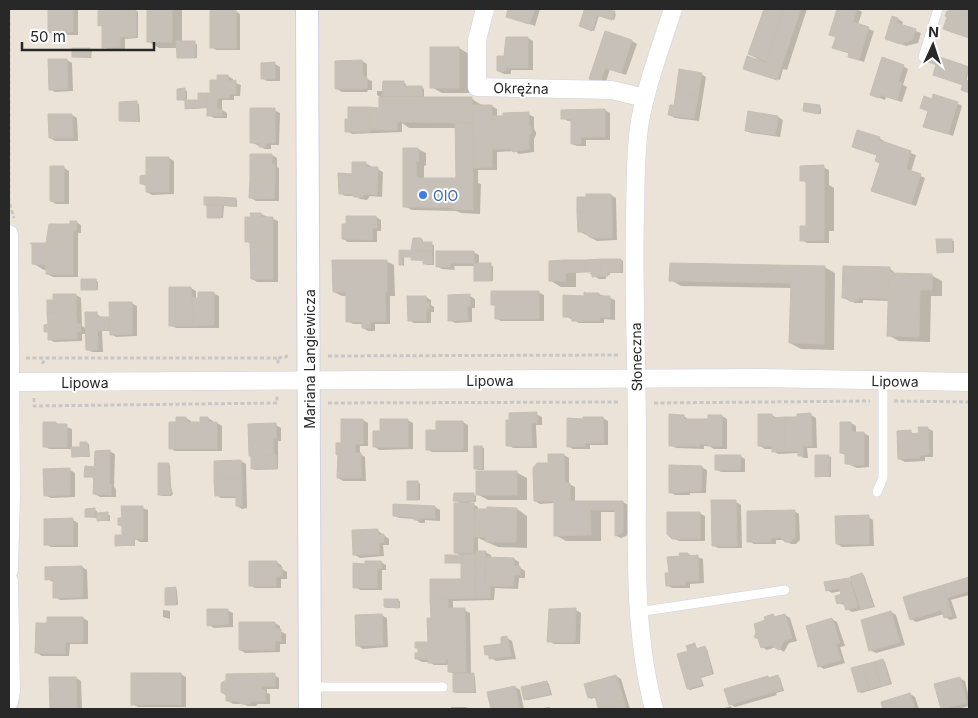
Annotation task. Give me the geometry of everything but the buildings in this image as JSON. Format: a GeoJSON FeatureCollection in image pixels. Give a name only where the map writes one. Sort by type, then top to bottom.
{"type":"FeatureCollection","features":[{"type":"Feature","properties":{"kind":"street","name":"Mariana Langiewicza"},"geometry":{"type":"LineString","coordinates":[[307,9],[310,709]]}},
{"type":"Feature","properties":{"kind":"street","name":"Okrężna"},"geometry":{"type":"LineString","coordinates":[[486,9],[477,40],[476,87],[612,90],[645,98]]}},
{"type":"Feature","properties":{"kind":"street","name":"Słoneczna"},"geometry":{"type":"LineString","coordinates":[[654,709],[642,650],[638,612],[632,405],[637,380],[634,236],[636,157],[645,98],[673,9]]}},
{"type":"Feature","properties":{"kind":"street"},"geometry":{"type":"LineString","coordinates":[[9,570],[12,227]]}},
{"type":"Feature","properties":{"kind":"street","name":"Lipowa"},"geometry":{"type":"LineString","coordinates":[[11,382],[760,378],[969,382]]}},
{"type":"Feature","properties":{"kind":"street"},"geometry":{"type":"LineString","coordinates":[[9,581],[11,691],[9,702]]}},
{"type":"Feature","properties":{"kind":"lane"},"geometry":{"type":"LineString","coordinates":[[922,57],[938,9]]}},
{"type":"Feature","properties":{"kind":"lane"},"geometry":{"type":"LineString","coordinates":[[877,492],[883,478],[883,381]]}},
{"type":"Feature","properties":{"kind":"lane"},"geometry":{"type":"LineString","coordinates":[[638,612],[785,590]]}},
{"type":"Feature","properties":{"kind":"lane"},"geometry":{"type":"LineString","coordinates":[[310,687],[443,687]]}},
{"type":"Feature","properties":{"kind":"path"},"geometry":{"type":"LineString","coordinates":[[9,9],[9,202],[12,227]]}},
{"type":"Feature","properties":{"kind":"path"},"geometry":{"type":"LineString","coordinates":[[324,356],[636,354]]}},
{"type":"Feature","properties":{"kind":"path"},"geometry":{"type":"LineString","coordinates":[[22,358],[278,358],[277,381]]}},
{"type":"Feature","properties":{"kind":"path"},"geometry":{"type":"LineString","coordinates":[[319,403],[632,405],[650,409],[650,403],[969,402]]}},
{"type":"Feature","properties":{"kind":"place","name":"OIO"},"geometry":{"type":"Point","coordinates":[423,195]}}]}
